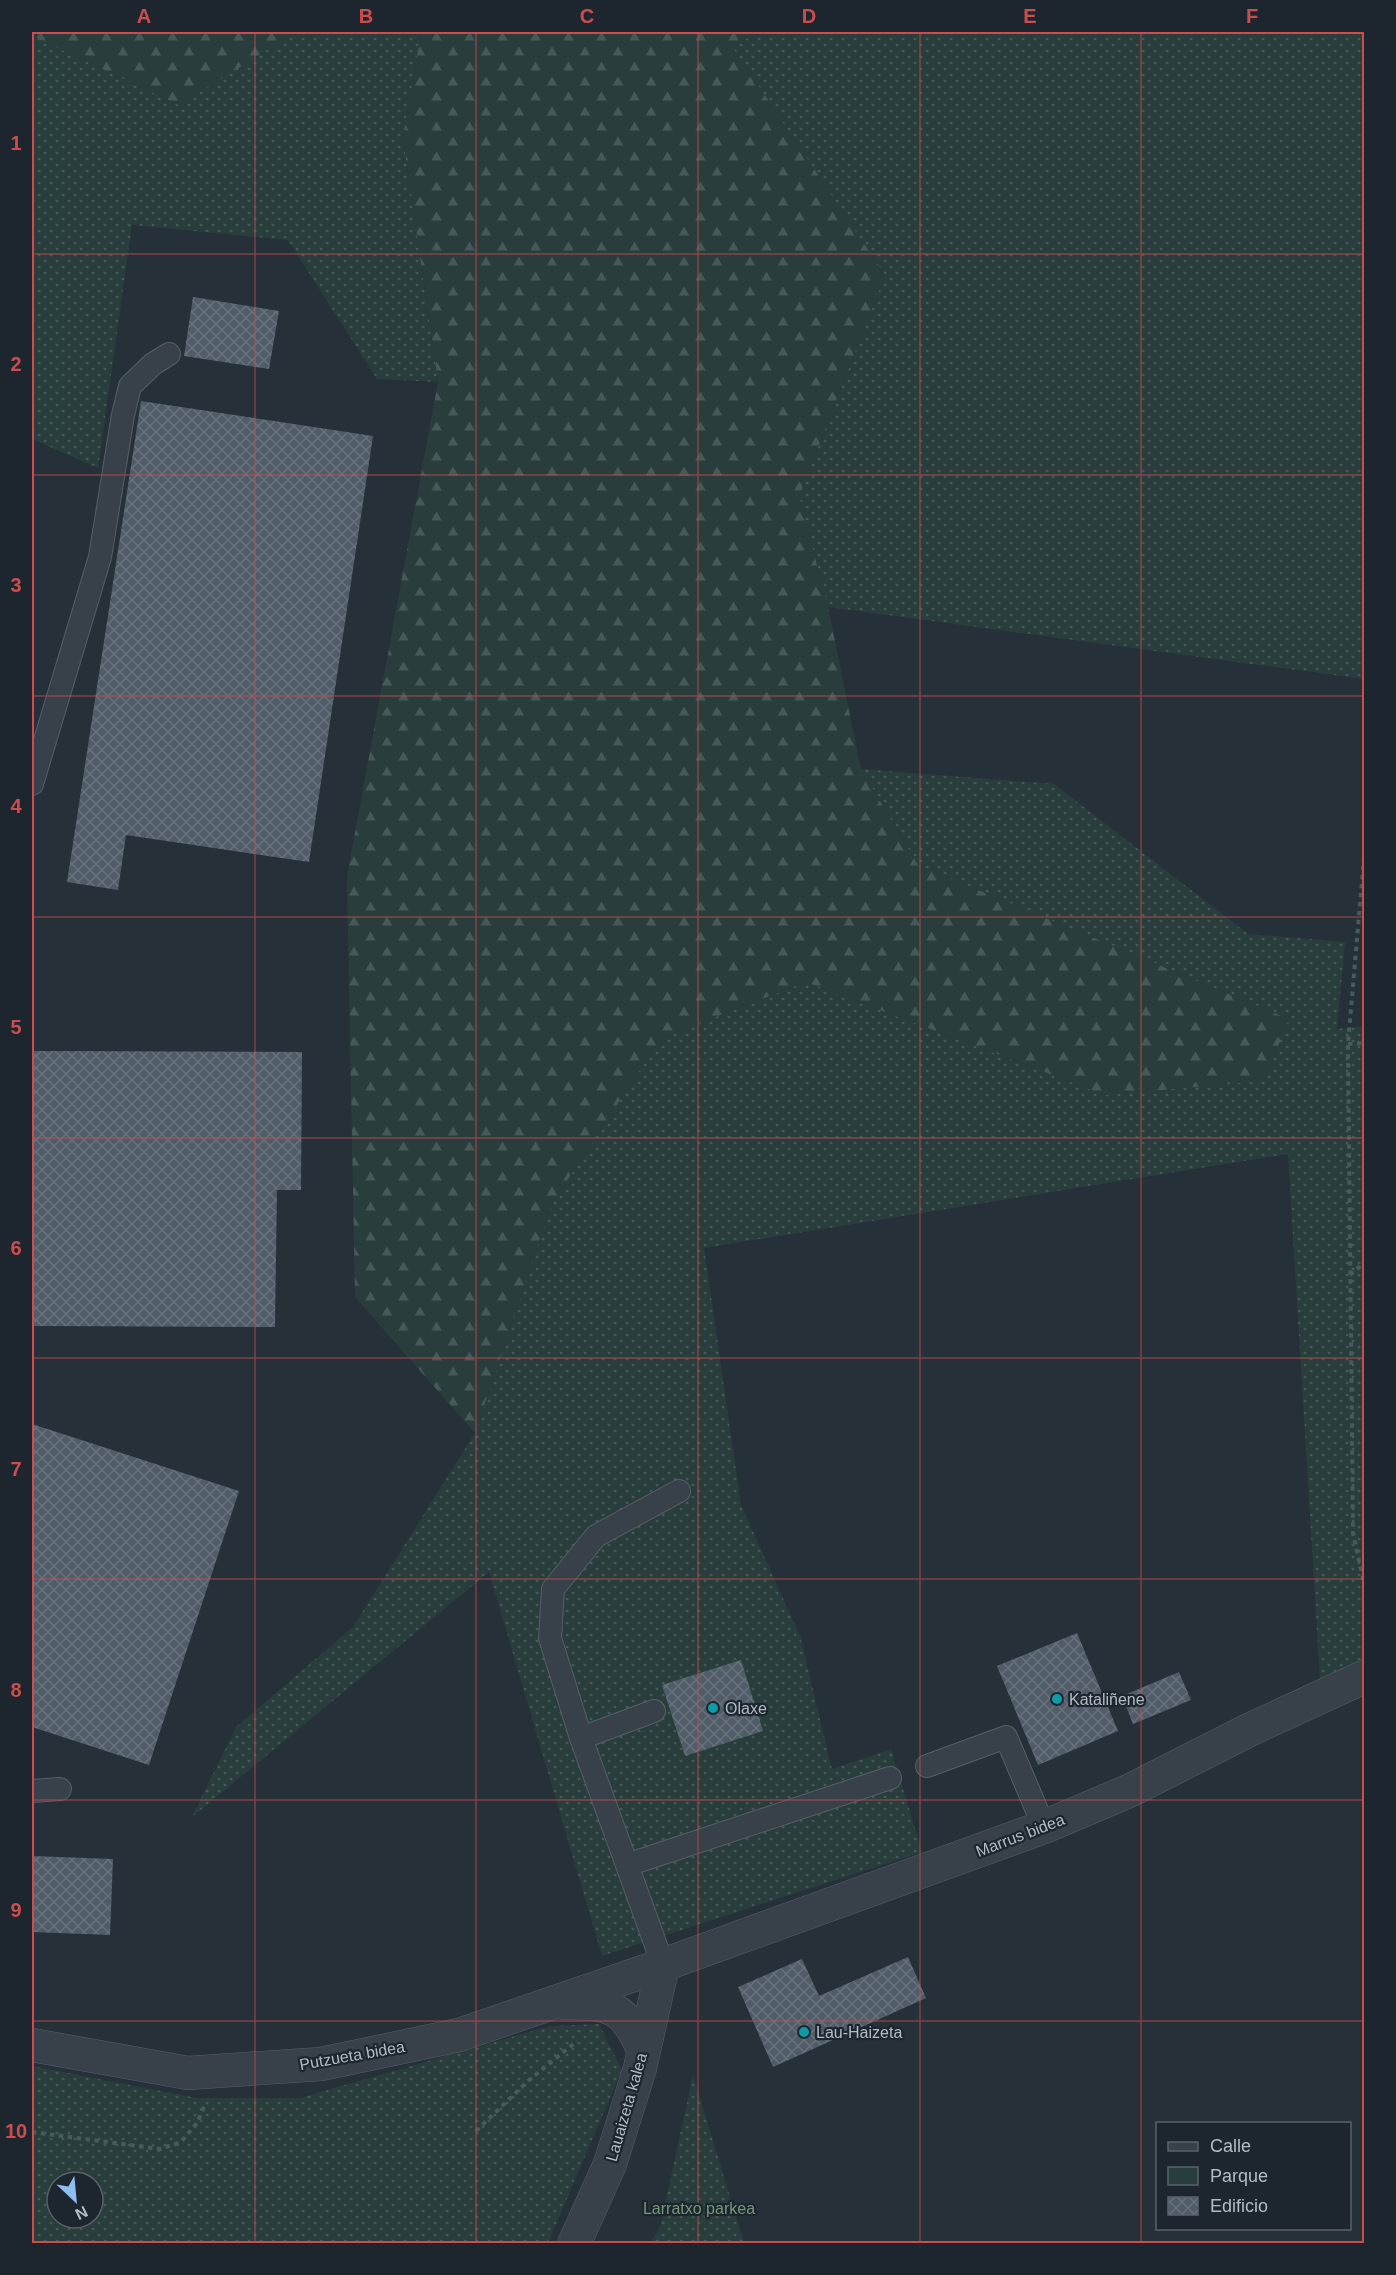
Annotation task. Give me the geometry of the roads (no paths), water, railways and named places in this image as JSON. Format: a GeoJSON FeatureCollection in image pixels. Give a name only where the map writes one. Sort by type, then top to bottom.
{"type":"FeatureCollection","features":[{"type":"Feature","properties":{"kind":"street","name":"Marrus bidea"},"geometry":{"type":"LineString","coordinates":[[663,1965],[1044,1827],[1131,1790],[1249,1730],[1365,1677]]}},
{"type":"Feature","properties":{"kind":"street","name":"Putzueta bidea"},"geometry":{"type":"LineString","coordinates":[[32,2045],[188,2073],[321,2064],[459,2035],[663,1965]]}},
{"type":"Feature","properties":{"kind":"street","name":"Lauaizeta kalea"},"geometry":{"type":"LineString","coordinates":[[574,2244],[610,2164],[643,2050],[663,1965]]}},
{"type":"Feature","properties":{"kind":"street"},"geometry":{"type":"LineString","coordinates":[[554,2002],[597,2003],[620,2012],[635,2029],[643,2050]]}},
{"type":"Feature","properties":{"kind":"lane"},"geometry":{"type":"LineString","coordinates":[[32,784],[100,557],[123,415],[130,386],[153,363],[169,354]]}},
{"type":"Feature","properties":{"kind":"lane"},"geometry":{"type":"LineString","coordinates":[[663,1965],[581,1738],[550,1638],[553,1589],[596,1536],[679,1491]]}},
{"type":"Feature","properties":{"kind":"lane"},"geometry":{"type":"LineString","coordinates":[[581,1738],[654,1711]]}},
{"type":"Feature","properties":{"kind":"lane"},"geometry":{"type":"LineString","coordinates":[[927,1766],[1006,1737],[1044,1827]]}},
{"type":"Feature","properties":{"kind":"lane"},"geometry":{"type":"LineString","coordinates":[[627,1865],[890,1778]]}},
{"type":"Feature","properties":{"kind":"lane"},"geometry":{"type":"LineString","coordinates":[[32,1791],[60,1790]]}},
{"type":"Feature","properties":{"kind":"place","name":"Kataliñene"},"geometry":{"type":"Point","coordinates":[1057,1699]}},
{"type":"Feature","properties":{"kind":"place","name":"Olaxe"},"geometry":{"type":"Point","coordinates":[713,1708]}},
{"type":"Feature","properties":{"kind":"place","name":"Lau-Haizeta"},"geometry":{"type":"Point","coordinates":[804,2032]}},
{"type":"Feature","properties":{"kind":"park label","name":"Larratxo parkea"},"geometry":{"type":"Point","coordinates":[699,2208]}}]}
